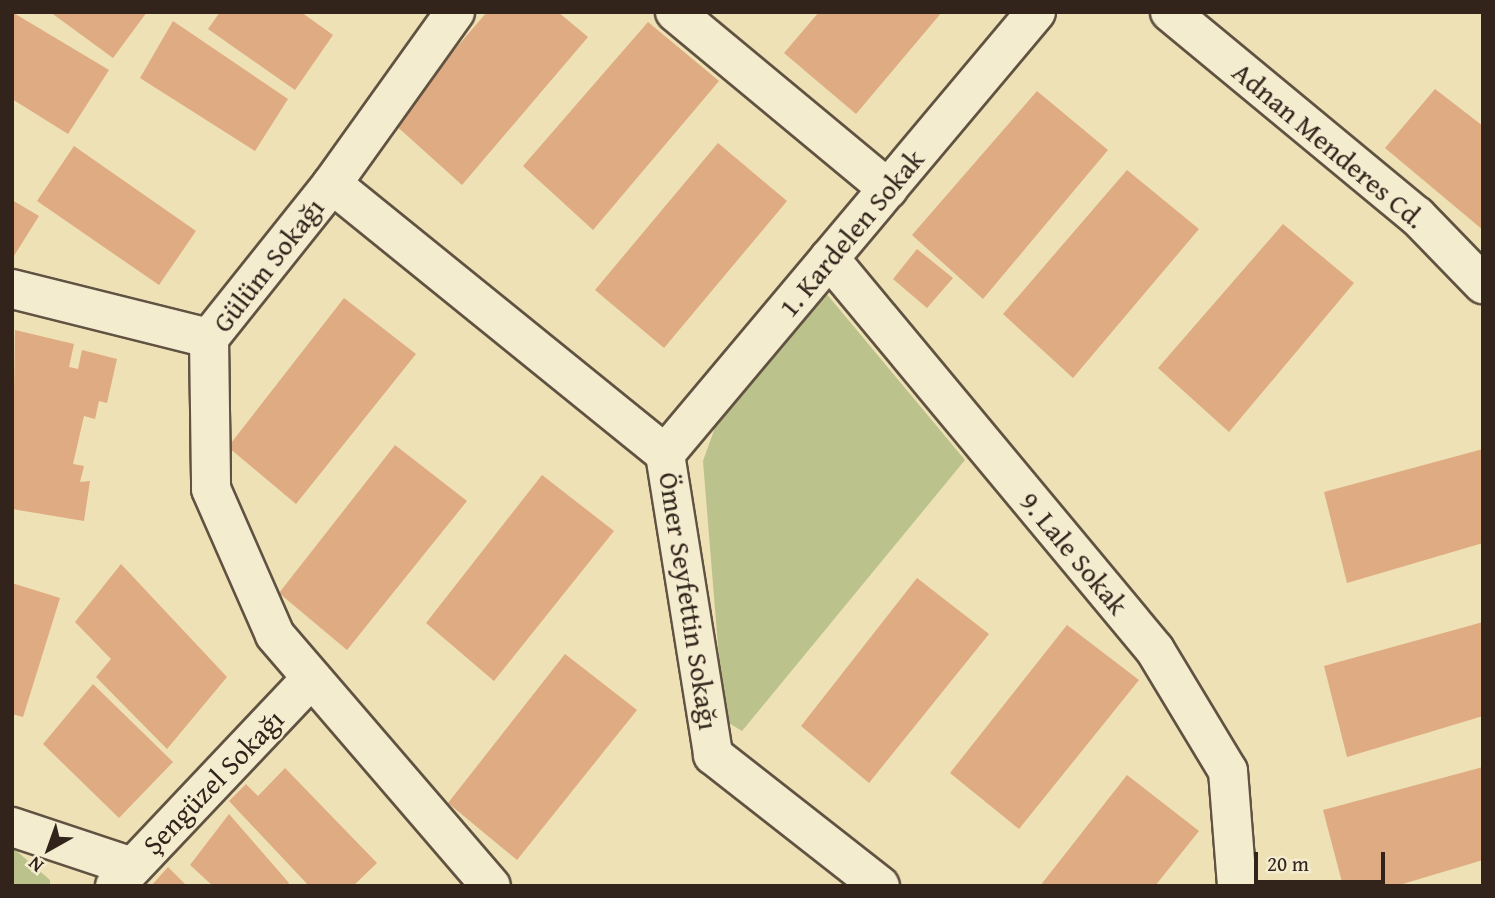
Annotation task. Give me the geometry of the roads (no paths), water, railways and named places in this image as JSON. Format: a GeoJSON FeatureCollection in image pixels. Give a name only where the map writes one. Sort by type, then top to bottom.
{"type":"FeatureCollection","features":[{"type":"Feature","properties":{"kind":"street","name":"Gülüm Sokağı"},"geometry":{"type":"LineString","coordinates":[[455,12],[332,184],[209,338],[211,489],[275,635],[491,886]]}},
{"type":"Feature","properties":{"kind":"street"},"geometry":{"type":"LineString","coordinates":[[675,12],[888,188]]}},
{"type":"Feature","properties":{"kind":"street","name":"1. Kardelen Sokak"},"geometry":{"type":"LineString","coordinates":[[665,454],[1036,12]]}},
{"type":"Feature","properties":{"kind":"street","name":"Adnan Menderes Cd."},"geometry":{"type":"LineString","coordinates":[[1170,12],[1417,216],[1483,284]]}},
{"type":"Feature","properties":{"kind":"street","name":"Ömer Seyfettin Sokağı"},"geometry":{"type":"LineString","coordinates":[[332,184],[665,454],[713,755],[880,886]]}},
{"type":"Feature","properties":{"kind":"street","name":"9. Lale Sokak"},"geometry":{"type":"LineString","coordinates":[[829,258],[1155,650],[1228,771],[1237,886]]}},
{"type":"Feature","properties":{"kind":"street"},"geometry":{"type":"LineString","coordinates":[[12,289],[209,338]]}},
{"type":"Feature","properties":{"kind":"street","name":"Şengüzel Sokağı"},"geometry":{"type":"LineString","coordinates":[[124,876],[312,678]]}},
{"type":"Feature","properties":{"kind":"street"},"geometry":{"type":"LineString","coordinates":[[12,827],[124,876]]}}]}
